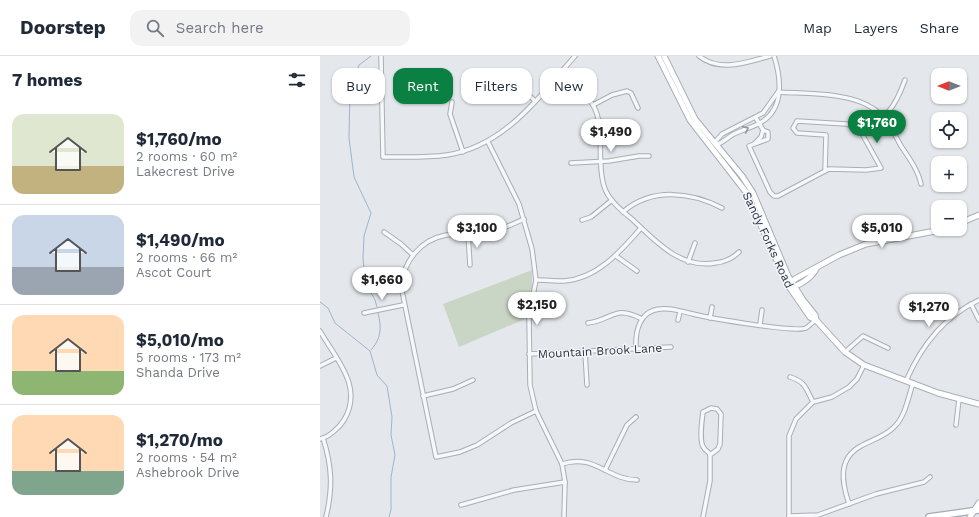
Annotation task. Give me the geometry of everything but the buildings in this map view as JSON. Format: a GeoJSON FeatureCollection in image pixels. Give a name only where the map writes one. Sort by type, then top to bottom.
{"type":"FeatureCollection","features":[{"type":"Feature","properties":{"kind":"main road"},"geometry":{"type":"LineString","coordinates":[[931,517],[976,510]]}},
{"type":"Feature","properties":{"kind":"street"},"geometry":{"type":"LineString","coordinates":[[381,56],[383,157],[440,156],[463,152],[488,142],[515,123],[540,96]]}},
{"type":"Feature","properties":{"kind":"street"},"geometry":{"type":"LineString","coordinates":[[565,68],[575,56]]}},
{"type":"Feature","properties":{"kind":"street","name":"Sandy Forks Road"},"geometry":{"type":"LineString","coordinates":[[658,56],[690,120],[714,145]]}},
{"type":"Feature","properties":{"kind":"street","name":"Sandy Forks Road"},"geometry":{"type":"LineString","coordinates":[[664,56],[694,118],[749,198],[806,312],[812,319],[816,320],[845,352],[864,365],[913,384],[979,404]]}},
{"type":"Feature","properties":{"kind":"street"},"geometry":{"type":"LineString","coordinates":[[699,56],[708,62],[728,66],[770,56]]}},
{"type":"Feature","properties":{"kind":"street"},"geometry":{"type":"LineString","coordinates":[[714,145],[759,123],[776,106],[779,99],[778,92],[780,80],[774,56]]}},
{"type":"Feature","properties":{"kind":"street"},"geometry":{"type":"LineString","coordinates":[[861,132],[883,118],[894,106],[905,80]]}},
{"type":"Feature","properties":{"kind":"street"},"geometry":{"type":"LineString","coordinates":[[638,108],[631,93],[627,91],[612,95],[593,105],[597,120],[604,186],[612,200],[623,212],[672,254],[688,262],[706,265],[723,262],[733,258],[739,252]]}},
{"type":"Feature","properties":{"kind":"street"},"geometry":{"type":"LineString","coordinates":[[714,145],[722,134],[756,118],[763,113],[778,92]]}},
{"type":"Feature","properties":{"kind":"street"},"geometry":{"type":"LineString","coordinates":[[778,92],[848,98],[860,101],[874,110],[883,118],[919,176],[921,184]]}},
{"type":"Feature","properties":{"kind":"street"},"geometry":{"type":"LineString","coordinates":[[532,98],[535,101]]}},
{"type":"Feature","properties":{"kind":"street"},"geometry":{"type":"LineString","coordinates":[[452,104],[450,114],[463,152]]}},
{"type":"Feature","properties":{"kind":"street"},"geometry":{"type":"LineString","coordinates":[[756,118],[763,130],[768,132],[768,139],[760,140],[749,146],[770,192],[774,196],[778,196],[829,169],[866,170],[881,168],[861,132],[854,126],[846,124],[797,121],[793,128],[797,133],[826,135],[825,171]]}},
{"type":"Feature","properties":{"kind":"street"},"geometry":{"type":"LineString","coordinates":[[760,140],[763,130]]}},
{"type":"Feature","properties":{"kind":"street"},"geometry":{"type":"LineString","coordinates":[[488,142],[511,188],[524,219],[532,249],[536,280],[529,316],[530,385],[536,411],[562,464],[565,482],[564,517]]}},
{"type":"Feature","properties":{"kind":"street"},"geometry":{"type":"LineString","coordinates":[[571,163],[601,161],[643,155],[649,156]]}},
{"type":"Feature","properties":{"kind":"street"},"geometry":{"type":"LineString","coordinates":[[623,212],[645,198],[672,195],[701,199],[722,208]]}},
{"type":"Feature","properties":{"kind":"street"},"geometry":{"type":"LineString","coordinates":[[582,220],[591,217],[612,200]]}},
{"type":"Feature","properties":{"kind":"street"},"geometry":{"type":"LineString","coordinates":[[967,220],[979,215]]}},
{"type":"Feature","properties":{"kind":"street"},"geometry":{"type":"LineString","coordinates":[[524,219],[496,230],[441,236],[426,243],[413,255],[402,276],[401,286],[403,305],[436,457],[477,445],[511,423],[536,411]]}},
{"type":"Feature","properties":{"kind":"street"},"geometry":{"type":"LineString","coordinates":[[536,280],[565,281],[585,275],[601,267],[616,256],[641,228]]}},
{"type":"Feature","properties":{"kind":"street"},"geometry":{"type":"LineString","coordinates":[[384,232],[413,255]]}},
{"type":"Feature","properties":{"kind":"street"},"geometry":{"type":"LineString","coordinates":[[792,285],[814,273],[816,269],[839,255],[866,244],[931,232]]}},
{"type":"Feature","properties":{"kind":"street"},"geometry":{"type":"LineString","coordinates":[[468,234],[470,265]]}},
{"type":"Feature","properties":{"kind":"street"},"geometry":{"type":"LineString","coordinates":[[688,262],[695,243]]}},
{"type":"Feature","properties":{"kind":"street"},"geometry":{"type":"LineString","coordinates":[[616,256],[637,271]]}},
{"type":"Feature","properties":{"kind":"street"},"geometry":{"type":"LineString","coordinates":[[906,381],[923,349],[936,331],[953,315],[979,300]]}},
{"type":"Feature","properties":{"kind":"street"},"geometry":{"type":"LineString","coordinates":[[971,304],[979,320]]}},
{"type":"Feature","properties":{"kind":"street"},"geometry":{"type":"LineString","coordinates":[[364,313],[403,305]]}},
{"type":"Feature","properties":{"kind":"street"},"geometry":{"type":"LineString","coordinates":[[710,318],[712,307]]}},
{"type":"Feature","properties":{"kind":"street"},"geometry":{"type":"LineString","coordinates":[[636,349],[637,328],[642,319],[648,314],[659,309],[710,318],[799,329],[806,328],[816,320]]}},
{"type":"Feature","properties":{"kind":"street"},"geometry":{"type":"LineString","coordinates":[[760,324],[762,310]]}},
{"type":"Feature","properties":{"kind":"street"},"geometry":{"type":"LineString","coordinates":[[588,323],[599,321],[614,313],[623,312],[631,313],[642,319]]}},
{"type":"Feature","properties":{"kind":"street"},"geometry":{"type":"LineString","coordinates":[[678,320],[680,312]]}},
{"type":"Feature","properties":{"kind":"street"},"geometry":{"type":"LineString","coordinates":[[320,331],[348,377],[352,399],[350,408],[342,423],[338,428],[322,439],[331,464],[332,482],[326,517]]}},
{"type":"Feature","properties":{"kind":"street"},"geometry":{"type":"LineString","coordinates":[[845,352],[863,336],[888,348]]}},
{"type":"Feature","properties":{"kind":"street","name":"Mountain Brook Lane"},"geometry":{"type":"LineString","coordinates":[[529,354],[672,347]]}},
{"type":"Feature","properties":{"kind":"street"},"geometry":{"type":"LineString","coordinates":[[585,352],[587,385]]}},
{"type":"Feature","properties":{"kind":"street"},"geometry":{"type":"LineString","coordinates":[[320,366],[336,358]]}},
{"type":"Feature","properties":{"kind":"street"},"geometry":{"type":"LineString","coordinates":[[864,365],[850,387],[837,395],[813,402],[796,419],[790,436],[789,516],[818,515],[849,504],[924,482],[930,478]]}},
{"type":"Feature","properties":{"kind":"street"},"geometry":{"type":"LineString","coordinates":[[790,377],[800,380],[804,384],[813,402]]}},
{"type":"Feature","properties":{"kind":"street"},"geometry":{"type":"LineString","coordinates":[[423,396],[453,389],[473,380]]}},
{"type":"Feature","properties":{"kind":"street"},"geometry":{"type":"LineString","coordinates":[[849,504],[842,486],[845,464],[850,456],[859,447],[893,429],[902,416],[913,384]]}},
{"type":"Feature","properties":{"kind":"street"},"geometry":{"type":"LineString","coordinates":[[956,425],[959,399]]}},
{"type":"Feature","properties":{"kind":"street"},"geometry":{"type":"LineString","coordinates":[[703,517],[710,481],[710,455],[703,448],[701,442],[703,412],[712,408],[717,409],[720,414],[720,444],[718,449],[710,455]]}},
{"type":"Feature","properties":{"kind":"street"},"geometry":{"type":"LineString","coordinates":[[605,470],[627,425],[636,417]]}},
{"type":"Feature","properties":{"kind":"street"},"geometry":{"type":"LineString","coordinates":[[562,464],[569,462],[586,462],[626,480],[637,480]]}},
{"type":"Feature","properties":{"kind":"street"},"geometry":{"type":"LineString","coordinates":[[461,505],[514,490],[565,482]]}},
{"type":"Feature","properties":{"kind":"street"},"geometry":{"type":"LineString","coordinates":[[970,517],[976,510],[979,503]]}},
{"type":"Feature","properties":{"kind":"green space"},"geometry":{"type":"Polygon","coordinates":[[[532,270],[532,289],[525,319],[459,347],[443,304],[532,270]]]}},
{"type":"Feature","properties":{"kind":"waterway"},"geometry":{"type":"LineString","coordinates":[[371,56],[359,65],[350,90],[349,138],[354,177],[371,213],[364,236],[363,258],[365,282],[375,300],[377,307]]}},
{"type":"Feature","properties":{"kind":"waterway"},"geometry":{"type":"LineString","coordinates":[[320,302],[328,308],[335,323],[370,351],[377,375],[387,386],[392,417],[391,435],[395,455],[391,477],[391,510],[389,517]]}},
{"type":"Feature","properties":{"kind":"waterway"},"geometry":{"type":"LineString","coordinates":[[371,350],[377,342],[380,333],[378,313]]}}]}
